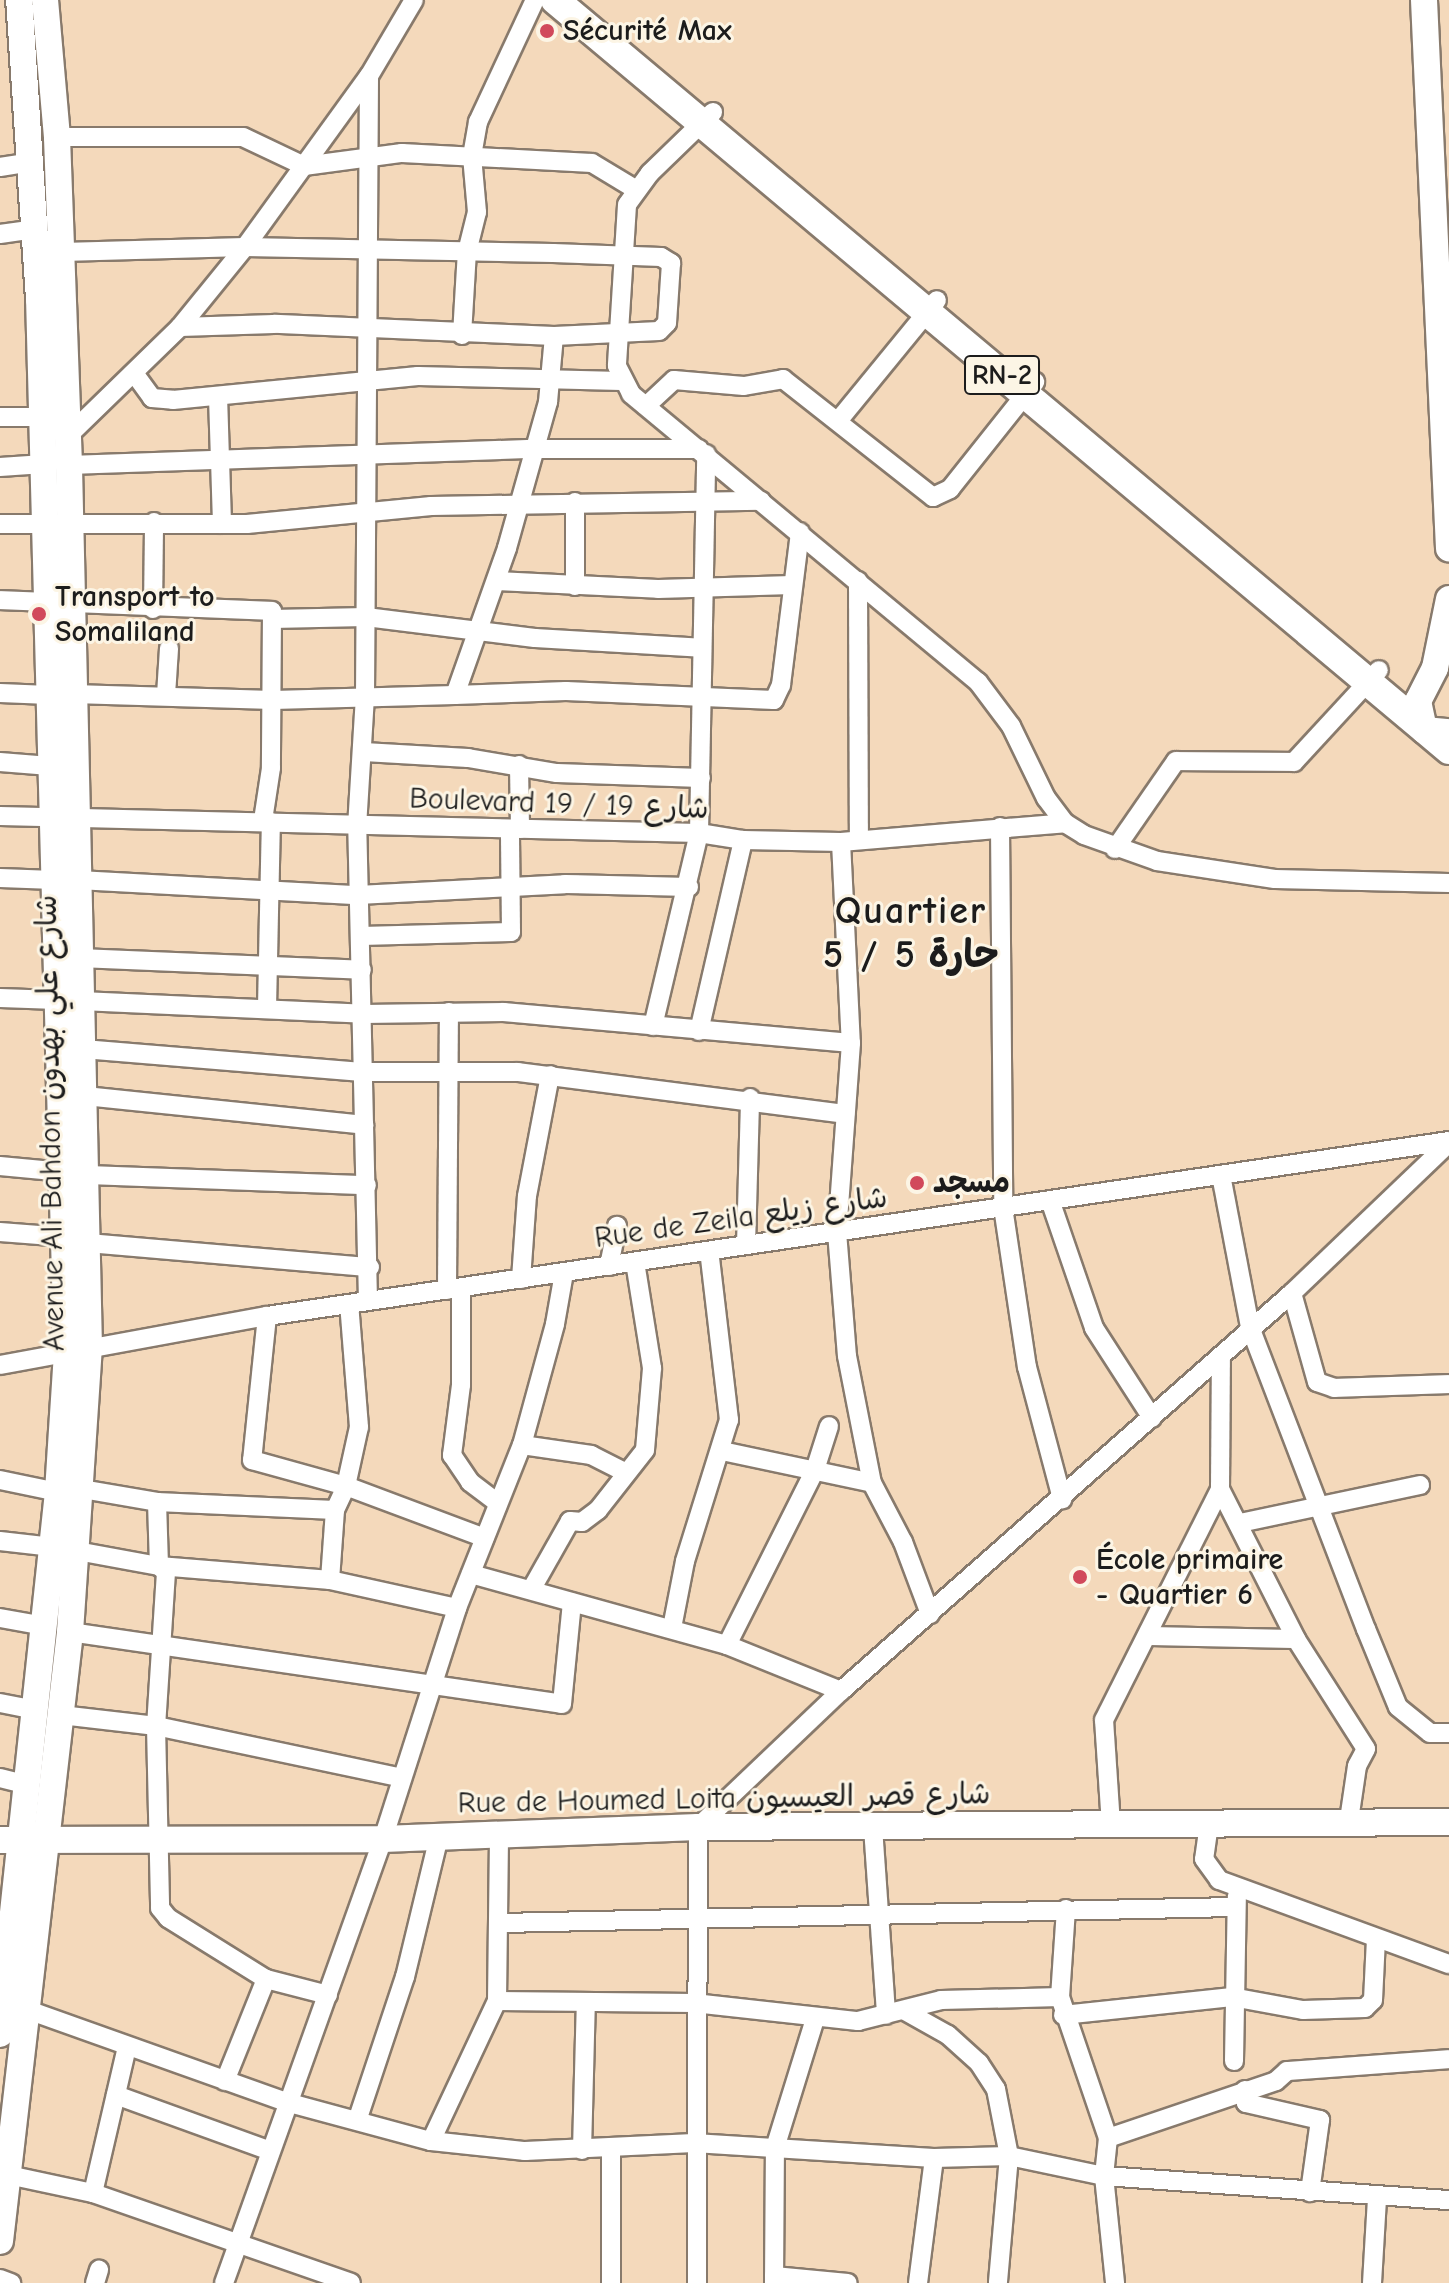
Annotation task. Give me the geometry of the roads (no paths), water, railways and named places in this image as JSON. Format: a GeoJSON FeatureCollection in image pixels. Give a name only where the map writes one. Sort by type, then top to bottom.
{"type":"FeatureCollection","features":[{"type":"Feature","properties":{"kind":"main road","name":"Avenue Ali Bahdon شارع علي بهدون"},"geometry":{"type":"LineString","coordinates":[[19,0],[35,229],[42,417],[56,464],[58,522],[71,605],[50,766],[64,816]]}},
{"type":"Feature","properties":{"kind":"main road","name":"Avenue Ali Bahdon شارع علي بهدون"},"geometry":{"type":"LineString","coordinates":[[45,0],[57,137],[68,436],[56,464]]}},
{"type":"Feature","properties":{"kind":"main road","name":"RN-2"},"geometry":{"type":"LineString","coordinates":[[555,0],[708,118]]}},
{"type":"Feature","properties":{"kind":"main road","name":"RN-2"},"geometry":{"type":"LineString","coordinates":[[577,0],[708,118],[1441,730]]}},
{"type":"Feature","properties":{"kind":"main road"},"geometry":{"type":"LineString","coordinates":[[1424,0],[1449,548]]}},
{"type":"Feature","properties":{"kind":"main road","name":"Avenue Ali Bahdon شارع علي بهدون"},"geometry":{"type":"LineString","coordinates":[[0,2241],[6,2167],[28,2010],[23,1840],[49,1713],[70,1491],[78,1350],[76,1173],[61,694],[45,604],[58,522]]}},
{"type":"Feature","properties":{"kind":"main road"},"geometry":{"type":"LineString","coordinates":[[1418,701],[1435,668],[1449,599]]}},
{"type":"Feature","properties":{"kind":"main road","name":"RN-2"},"geometry":{"type":"LineString","coordinates":[[1374,676],[1418,701],[1441,730],[1449,750]]}},
{"type":"Feature","properties":{"kind":"main road","name":"Avenue Ali Bahdon شارع علي بهدون"},"geometry":{"type":"LineString","coordinates":[[66,880],[79,958],[69,1000],[83,1049],[85,1096],[76,1173]]}},
{"type":"Feature","properties":{"kind":"main road","name":"Avenue Ali Bahdon شارع علي بهدون"},"geometry":{"type":"LineString","coordinates":[[0,2034],[29,1785],[49,1713]]}},
{"type":"Feature","properties":{"kind":"main road","name":"Rue de Houmed Loita شارع قصر العيسيون"},"geometry":{"type":"LineString","coordinates":[[23,1840],[157,1837],[383,1839],[698,1827],[1209,1824],[1349,1820],[1449,1822]]}},
{"type":"Feature","properties":{"kind":"street"},"geometry":{"type":"LineString","coordinates":[[68,436],[180,327],[245,247],[369,76],[414,0]]}},
{"type":"Feature","properties":{"kind":"street"},"geometry":{"type":"LineString","coordinates":[[462,335],[467,252],[477,212],[472,156],[487,96],[535,0]]}},
{"type":"Feature","properties":{"kind":"street"},"geometry":{"type":"LineString","coordinates":[[330,1580],[335,1510],[346,1486],[359,1427],[358,1303],[370,1267],[357,827],[365,697],[363,379],[371,155],[369,76]]}},
{"type":"Feature","properties":{"kind":"street"},"geometry":{"type":"LineString","coordinates":[[708,118],[635,189],[624,221],[618,333],[621,381],[646,406],[800,532],[998,703],[1065,823],[1115,849],[1157,861],[1275,879],[1449,883]]}},
{"type":"Feature","properties":{"kind":"street"},"geometry":{"type":"LineString","coordinates":[[57,137],[243,137],[304,166],[371,155],[472,156],[592,163],[635,189]]}},
{"type":"Feature","properties":{"kind":"street"},"geometry":{"type":"LineString","coordinates":[[0,167],[30,162]]}},
{"type":"Feature","properties":{"kind":"street"},"geometry":{"type":"LineString","coordinates":[[0,234],[35,229]]}},
{"type":"Feature","properties":{"kind":"street"},"geometry":{"type":"LineString","coordinates":[[62,252],[245,247],[661,257],[671,263],[666,328],[554,336],[462,335],[366,329],[180,327]]}},
{"type":"Feature","properties":{"kind":"street"},"geometry":{"type":"LineString","coordinates":[[838,421],[933,306]]}},
{"type":"Feature","properties":{"kind":"street"},"geometry":{"type":"LineString","coordinates":[[455,695],[481,633],[520,503],[551,381],[554,336]]}},
{"type":"Feature","properties":{"kind":"street"},"geometry":{"type":"LineString","coordinates":[[134,373],[152,398],[218,396],[363,379],[473,376],[621,381]]}},
{"type":"Feature","properties":{"kind":"street"},"geometry":{"type":"LineString","coordinates":[[646,406],[674,380],[744,386],[774,377],[790,383],[921,491],[942,497],[1031,389]]}},
{"type":"Feature","properties":{"kind":"street"},"geometry":{"type":"LineString","coordinates":[[218,396],[217,458],[222,524]]}},
{"type":"Feature","properties":{"kind":"street"},"geometry":{"type":"LineString","coordinates":[[0,417],[42,417]]}},
{"type":"Feature","properties":{"kind":"street"},"geometry":{"type":"LineString","coordinates":[[0,467],[534,449],[702,451]]}},
{"type":"Feature","properties":{"kind":"street"},"geometry":{"type":"LineString","coordinates":[[653,1026],[689,887],[699,833],[699,698],[706,500],[702,451]]}},
{"type":"Feature","properties":{"kind":"street"},"geometry":{"type":"LineString","coordinates":[[0,524],[222,524],[366,510],[520,503],[761,501]]}},
{"type":"Feature","properties":{"kind":"street"},"geometry":{"type":"LineString","coordinates":[[575,502],[575,586]]}},
{"type":"Feature","properties":{"kind":"street"},"geometry":{"type":"LineString","coordinates":[[153,609],[154,522]]}},
{"type":"Feature","properties":{"kind":"street"},"geometry":{"type":"LineString","coordinates":[[0,693],[273,700],[566,691],[767,700],[779,695],[800,532]]}},
{"type":"Feature","properties":{"kind":"street"},"geometry":{"type":"LineString","coordinates":[[497,581],[704,588],[792,585]]}},
{"type":"Feature","properties":{"kind":"street"},"geometry":{"type":"LineString","coordinates":[[858,581],[850,841],[851,1043],[837,1232],[847,1356],[872,1483],[903,1542],[930,1614]]}},
{"type":"Feature","properties":{"kind":"street"},"geometry":{"type":"LineString","coordinates":[[0,600],[153,609],[272,611],[267,1008]]}},
{"type":"Feature","properties":{"kind":"street"},"geometry":{"type":"LineString","coordinates":[[272,619],[366,617],[481,633],[701,648]]}},
{"type":"Feature","properties":{"kind":"street"},"geometry":{"type":"LineString","coordinates":[[166,695],[169,648]]}},
{"type":"Feature","properties":{"kind":"street"},"geometry":{"type":"LineString","coordinates":[[1115,849],[1176,761],[1294,762],[1374,676]]}},
{"type":"Feature","properties":{"kind":"street"},"geometry":{"type":"LineString","coordinates":[[364,752],[519,765],[581,775],[701,778]]}},
{"type":"Feature","properties":{"kind":"street"},"geometry":{"type":"LineString","coordinates":[[0,762],[50,766]]}},
{"type":"Feature","properties":{"kind":"street"},"geometry":{"type":"LineString","coordinates":[[361,936],[511,932],[519,765]]}},
{"type":"Feature","properties":{"kind":"street","name":"Boulevard 19 / شارع 19"},"geometry":{"type":"LineString","coordinates":[[0,816],[699,833],[743,840],[850,841],[1065,823]]}},
{"type":"Feature","properties":{"kind":"street"},"geometry":{"type":"LineString","coordinates":[[1000,827],[1003,1207],[1027,1367],[1062,1499]]}},
{"type":"Feature","properties":{"kind":"street"},"geometry":{"type":"LineString","coordinates":[[699,1031],[743,840]]}},
{"type":"Feature","properties":{"kind":"street"},"geometry":{"type":"LineString","coordinates":[[0,878],[358,895],[512,885],[689,887]]}},
{"type":"Feature","properties":{"kind":"street"},"geometry":{"type":"LineString","coordinates":[[79,958],[362,970]]}},
{"type":"Feature","properties":{"kind":"street"},"geometry":{"type":"LineString","coordinates":[[0,998],[364,1014],[449,1012],[851,1043]]}},
{"type":"Feature","properties":{"kind":"street"},"geometry":{"type":"LineString","coordinates":[[449,1012],[445,1069],[461,1385],[452,1455],[470,1482],[498,1503]]}},
{"type":"Feature","properties":{"kind":"street"},"geometry":{"type":"LineString","coordinates":[[83,1049],[365,1072],[445,1069],[550,1075],[750,1098],[845,1114]]}},
{"type":"Feature","properties":{"kind":"street"},"geometry":{"type":"LineString","coordinates":[[521,1279],[527,1196],[550,1075]]}},
{"type":"Feature","properties":{"kind":"street"},"geometry":{"type":"LineString","coordinates":[[85,1096],[365,1125]]}},
{"type":"Feature","properties":{"kind":"street"},"geometry":{"type":"LineString","coordinates":[[746,1245],[750,1098]]}},
{"type":"Feature","properties":{"kind":"street"},"geometry":{"type":"LineString","coordinates":[[697,2283],[694,2003],[698,1827],[841,1691],[1292,1293],[1449,1142]]}},
{"type":"Feature","properties":{"kind":"street","name":"Rue de Zeila شارع زيلع"},"geometry":{"type":"LineString","coordinates":[[0,1365],[267,1316],[1449,1142]]}},
{"type":"Feature","properties":{"kind":"street"},"geometry":{"type":"LineString","coordinates":[[0,1166],[76,1173],[367,1185]]}},
{"type":"Feature","properties":{"kind":"street"},"geometry":{"type":"LineString","coordinates":[[1221,1175],[1250,1327],[1398,1707],[1430,1733],[1449,1733]]}},
{"type":"Feature","properties":{"kind":"street"},"geometry":{"type":"LineString","coordinates":[[1050,1200],[1094,1328],[1152,1418]]}},
{"type":"Feature","properties":{"kind":"street"},"geometry":{"type":"LineString","coordinates":[[609,1266],[617,1226]]}},
{"type":"Feature","properties":{"kind":"street"},"geometry":{"type":"LineString","coordinates":[[0,1232],[370,1267]]}},
{"type":"Feature","properties":{"kind":"street"},"geometry":{"type":"LineString","coordinates":[[672,1628],[685,1561],[722,1451],[729,1420],[709,1251]]}},
{"type":"Feature","properties":{"kind":"street"},"geometry":{"type":"LineString","coordinates":[[531,1590],[570,1521],[582,1522],[598,1510],[623,1471],[645,1450],[651,1408],[649,1342],[635,1262]]}},
{"type":"Feature","properties":{"kind":"street"},"geometry":{"type":"LineString","coordinates":[[224,2283],[268,2150],[328,1995],[383,1839],[399,1777],[457,1608],[522,1445],[555,1324],[564,1273]]}},
{"type":"Feature","properties":{"kind":"street"},"geometry":{"type":"LineString","coordinates":[[1292,1293],[1317,1382],[1334,1388],[1449,1384]]}},
{"type":"Feature","properties":{"kind":"street"},"geometry":{"type":"LineString","coordinates":[[267,1316],[252,1460],[346,1486],[485,1538]]}},
{"type":"Feature","properties":{"kind":"street"},"geometry":{"type":"LineString","coordinates":[[1111,1825],[1104,1720],[1220,1489],[1221,1357]]}},
{"type":"Feature","properties":{"kind":"street"},"geometry":{"type":"LineString","coordinates":[[727,1645],[815,1470],[829,1426]]}},
{"type":"Feature","properties":{"kind":"street"},"geometry":{"type":"LineString","coordinates":[[522,1445],[591,1455],[623,1471]]}},
{"type":"Feature","properties":{"kind":"street"},"geometry":{"type":"LineString","coordinates":[[722,1451],[872,1483]]}},
{"type":"Feature","properties":{"kind":"street"},"geometry":{"type":"LineString","coordinates":[[0,1480],[157,1502],[335,1510]]}},
{"type":"Feature","properties":{"kind":"street"},"geometry":{"type":"LineString","coordinates":[[1240,1523],[1318,1503],[1420,1485]]}},
{"type":"Feature","properties":{"kind":"street"},"geometry":{"type":"LineString","coordinates":[[1220,1489],[1240,1523],[1296,1639],[1366,1749],[1357,1766],[1349,1820]]}},
{"type":"Feature","properties":{"kind":"street"},"geometry":{"type":"LineString","coordinates":[[157,1502],[159,1566],[166,1572],[156,1726],[160,1908],[168,1918],[266,1979],[328,1995]]}},
{"type":"Feature","properties":{"kind":"street"},"geometry":{"type":"LineString","coordinates":[[0,1541],[159,1566],[330,1580],[457,1608]]}},
{"type":"Feature","properties":{"kind":"street"},"geometry":{"type":"LineString","coordinates":[[471,1574],[727,1645],[841,1691]]}},
{"type":"Feature","properties":{"kind":"street"},"geometry":{"type":"LineString","coordinates":[[0,1618],[430,1688],[562,1704],[572,1602]]}},
{"type":"Feature","properties":{"kind":"street"},"geometry":{"type":"LineString","coordinates":[[1147,1636],[1296,1639]]}},
{"type":"Feature","properties":{"kind":"street"},"geometry":{"type":"LineString","coordinates":[[0,1703],[49,1713],[156,1726],[399,1777]]}},
{"type":"Feature","properties":{"kind":"street"},"geometry":{"type":"LineString","coordinates":[[0,1778],[29,1785]]}},
{"type":"Feature","properties":{"kind":"street"},"geometry":{"type":"LineString","coordinates":[[1209,1824],[1204,1859],[1208,1871],[1236,1898],[1232,1997],[1234,2061]]}},
{"type":"Feature","properties":{"kind":"street"},"geometry":{"type":"LineString","coordinates":[[873,1827],[876,1915],[886,2015]]}},
{"type":"Feature","properties":{"kind":"street"},"geometry":{"type":"LineString","coordinates":[[431,2141],[497,2001],[501,1923],[499,1834]]}},
{"type":"Feature","properties":{"kind":"street"},"geometry":{"type":"LineString","coordinates":[[358,2118],[405,1977],[439,1836]]}},
{"type":"Feature","properties":{"kind":"street"},"geometry":{"type":"LineString","coordinates":[[501,1923],[1066,1909],[1236,1898],[1449,1964]]}},
{"type":"Feature","properties":{"kind":"street"},"geometry":{"type":"LineString","coordinates":[[1066,1909],[1062,2006],[1108,2138],[1104,2176],[1115,2283]]}},
{"type":"Feature","properties":{"kind":"street"},"geometry":{"type":"LineString","coordinates":[[497,2001],[694,2003],[815,2019],[858,2021],[941,2000],[1062,2006],[1232,1997],[1303,2010],[1369,2007],[1376,1939]]}},
{"type":"Feature","properties":{"kind":"street"},"geometry":{"type":"LineString","coordinates":[[225,2081],[266,1979]]}},
{"type":"Feature","properties":{"kind":"street"},"geometry":{"type":"LineString","coordinates":[[582,2150],[586,2002]]}},
{"type":"Feature","properties":{"kind":"street"},"geometry":{"type":"LineString","coordinates":[[28,2010],[286,2102],[358,2118],[431,2141],[525,2151],[694,2143],[934,2158],[1009,2156],[1104,2176],[1377,2198],[1449,2200]]}},
{"type":"Feature","properties":{"kind":"street"},"geometry":{"type":"LineString","coordinates":[[905,2011],[948,2035],[979,2063],[996,2089],[1009,2156],[998,2283]]}},
{"type":"Feature","properties":{"kind":"street"},"geometry":{"type":"LineString","coordinates":[[815,2019],[775,2148],[774,2279],[848,2283]]}},
{"type":"Feature","properties":{"kind":"street"},"geometry":{"type":"LineString","coordinates":[[93,2193],[127,2047]]}},
{"type":"Feature","properties":{"kind":"street"},"geometry":{"type":"LineString","coordinates":[[1108,2138],[1276,2081],[1287,2071],[1449,2059]]}},
{"type":"Feature","properties":{"kind":"street"},"geometry":{"type":"LineString","coordinates":[[1245,2090],[1246,2103],[1320,2120],[1310,2192]]}},
{"type":"Feature","properties":{"kind":"street"},"geometry":{"type":"LineString","coordinates":[[116,2095],[268,2150]]}},
{"type":"Feature","properties":{"kind":"street"},"geometry":{"type":"LineString","coordinates":[[611,2148],[611,2283]]}},
{"type":"Feature","properties":{"kind":"street"},"geometry":{"type":"LineString","coordinates":[[918,2283],[934,2158]]}},
{"type":"Feature","properties":{"kind":"street"},"geometry":{"type":"LineString","coordinates":[[6,2167],[93,2193],[351,2283]]}},
{"type":"Feature","properties":{"kind":"street"},"geometry":{"type":"LineString","coordinates":[[1372,2283],[1377,2198]]}},
{"type":"Feature","properties":{"kind":"street"},"geometry":{"type":"LineString","coordinates":[[0,2279],[11,2283]]}},
{"type":"Feature","properties":{"kind":"place","name":"Sécurité Max"},"geometry":{"type":"Point","coordinates":[547,31]}},
{"type":"Feature","properties":{"kind":"place","name":"Transport to Somaliland"},"geometry":{"type":"Point","coordinates":[39,614]}},
{"type":"Feature","properties":{"kind":"place","name":"مسجد"},"geometry":{"type":"Point","coordinates":[917,1183]}},
{"type":"Feature","properties":{"kind":"place","name":"École primaire - Quartier 6"},"geometry":{"type":"Point","coordinates":[1080,1577]}},
{"type":"Feature","properties":{"kind":"district","name":"Quartier 5 / حارة 5"},"geometry":{"type":"Point","coordinates":[911,934]}}]}
